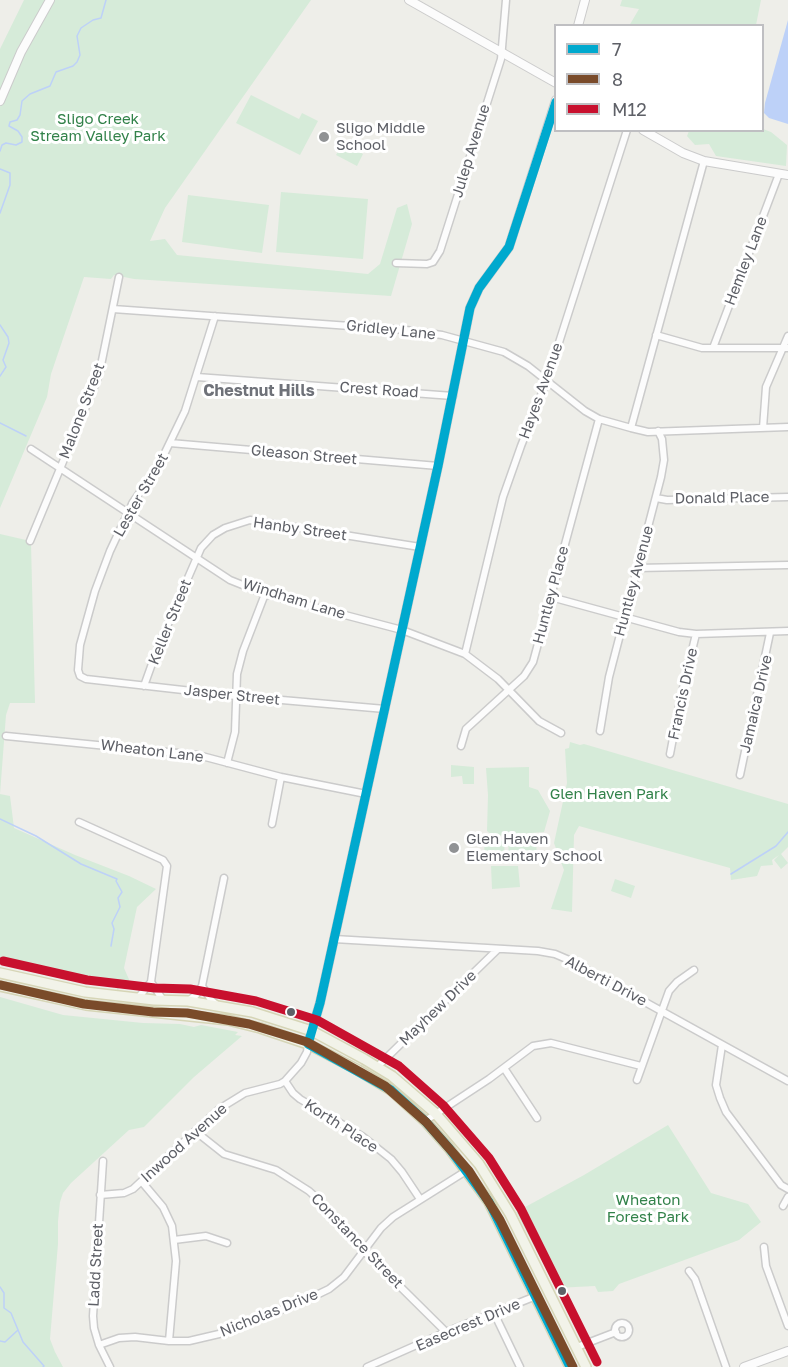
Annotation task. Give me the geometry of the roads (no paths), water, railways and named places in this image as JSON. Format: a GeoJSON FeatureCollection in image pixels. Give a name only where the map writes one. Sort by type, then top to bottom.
{"type":"FeatureCollection","features":[{"type":"Feature","properties":{"kind":"main road"},"geometry":{"type":"LineString","coordinates":[[0,973],[63,988],[138,998],[188,1001],[252,1012],[312,1031],[377,1067],[420,1099],[474,1157],[499,1196],[586,1367]]}},
{"type":"Feature","properties":{"kind":"main road"},"geometry":{"type":"LineString","coordinates":[[0,986],[86,1005],[228,1020],[260,1028],[308,1044],[390,1090],[425,1121],[489,1202],[570,1367]]}},
{"type":"Feature","properties":{"kind":"street"},"geometry":{"type":"LineString","coordinates":[[0,101],[21,52],[50,0]]}},
{"type":"Feature","properties":{"kind":"street"},"geometry":{"type":"LineString","coordinates":[[409,0],[554,82]]}},
{"type":"Feature","properties":{"kind":"street","name":"Julep Avenue"},"geometry":{"type":"LineString","coordinates":[[396,263],[427,264],[433,262],[440,251],[501,52],[506,0]]}},
{"type":"Feature","properties":{"kind":"street"},"geometry":{"type":"LineString","coordinates":[[579,24],[585,0]]}},
{"type":"Feature","properties":{"kind":"street"},"geometry":{"type":"LineString","coordinates":[[285,1081],[301,1063],[307,1052],[320,1003],[474,298],[509,247],[554,103]]}},
{"type":"Feature","properties":{"kind":"street","name":"Hayes Avenue"},"geometry":{"type":"LineString","coordinates":[[465,654],[503,497],[520,446],[547,380],[626,132]]}},
{"type":"Feature","properties":{"kind":"street"},"geometry":{"type":"LineString","coordinates":[[646,132],[683,153],[704,161],[784,174]]}},
{"type":"Feature","properties":{"kind":"street"},"geometry":{"type":"LineString","coordinates":[[631,428],[704,161]]}},
{"type":"Feature","properties":{"kind":"street","name":"Hemley Lane"},"geometry":{"type":"LineString","coordinates":[[713,348],[784,174]]}},
{"type":"Feature","properties":{"kind":"street","name":"Malone Street"},"geometry":{"type":"LineString","coordinates":[[30,541],[99,375],[119,278]]}},
{"type":"Feature","properties":{"kind":"street","name":"Gridley Lane"},"geometry":{"type":"LineString","coordinates":[[114,309],[406,330],[464,340],[504,352],[547,380],[575,405],[599,419],[631,428],[658,431],[788,428]]}},
{"type":"Feature","properties":{"kind":"street","name":"Lester Street"},"geometry":{"type":"LineString","coordinates":[[80,676],[78,670],[80,645],[95,591],[110,551],[128,513],[170,443],[185,411],[216,316]]}},
{"type":"Feature","properties":{"kind":"street"},"geometry":{"type":"LineString","coordinates":[[656,335],[702,348],[785,348]]}},
{"type":"Feature","properties":{"kind":"street"},"geometry":{"type":"LineString","coordinates":[[763,428],[766,387],[785,348],[788,336]]}},
{"type":"Feature","properties":{"kind":"street","name":"Crest Road"},"geometry":{"type":"LineString","coordinates":[[197,377],[453,396]]}},
{"type":"Feature","properties":{"kind":"street","name":"Huntley Place"},"geometry":{"type":"LineString","coordinates":[[461,746],[466,729],[524,676],[533,662],[599,419]]}},
{"type":"Feature","properties":{"kind":"street","name":"Huntley Avenue"},"geometry":{"type":"LineString","coordinates":[[600,731],[609,677],[664,460],[662,439],[658,431]]}},
{"type":"Feature","properties":{"kind":"street","name":"Gleason Street"},"geometry":{"type":"LineString","coordinates":[[170,443],[438,466]]}},
{"type":"Feature","properties":{"kind":"street","name":"Windham Lane"},"geometry":{"type":"LineString","coordinates":[[31,449],[230,580],[266,594],[402,630],[465,654],[486,668],[539,721],[561,733]]}},
{"type":"Feature","properties":{"kind":"street","name":"Donald Place"},"geometry":{"type":"LineString","coordinates":[[656,498],[667,500],[788,497]]}},
{"type":"Feature","properties":{"kind":"street","name":"Hanby Street"},"geometry":{"type":"LineString","coordinates":[[196,559],[201,548],[213,535],[237,523],[250,520],[420,547]]}},
{"type":"Feature","properties":{"kind":"street","name":"Keller Street"},"geometry":{"type":"LineString","coordinates":[[144,686],[158,647],[196,559]]}},
{"type":"Feature","properties":{"kind":"street"},"geometry":{"type":"LineString","coordinates":[[637,568],[788,565]]}},
{"type":"Feature","properties":{"kind":"street"},"geometry":{"type":"LineString","coordinates":[[227,763],[235,732],[237,674],[243,651],[266,594]]}},
{"type":"Feature","properties":{"kind":"street"},"geometry":{"type":"LineString","coordinates":[[550,597],[679,632],[696,634],[788,631]]}},
{"type":"Feature","properties":{"kind":"street","name":"Jamaica Drive"},"geometry":{"type":"LineString","coordinates":[[740,775],[770,633]]}},
{"type":"Feature","properties":{"kind":"street","name":"Francis Drive"},"geometry":{"type":"LineString","coordinates":[[670,754],[696,634]]}},
{"type":"Feature","properties":{"kind":"street","name":"Jasper Street"},"geometry":{"type":"LineString","coordinates":[[80,676],[86,679],[236,696],[384,709]]}},
{"type":"Feature","properties":{"kind":"street","name":"Wheaton Lane"},"geometry":{"type":"LineString","coordinates":[[6,736],[198,755],[281,777],[366,794]]}},
{"type":"Feature","properties":{"kind":"street"},"geometry":{"type":"LineString","coordinates":[[272,824],[281,777]]}},
{"type":"Feature","properties":{"kind":"street"},"geometry":{"type":"LineString","coordinates":[[79,822],[163,860],[167,866],[151,982],[138,998]]}},
{"type":"Feature","properties":{"kind":"street"},"geometry":{"type":"LineString","coordinates":[[188,1001],[202,986],[224,878]]}},
{"type":"Feature","properties":{"kind":"street","name":"Alberti Drive"},"geometry":{"type":"LineString","coordinates":[[334,939],[538,951],[555,954],[788,1081]]}},
{"type":"Feature","properties":{"kind":"street","name":"Mayhew Drive"},"geometry":{"type":"LineString","coordinates":[[377,1067],[498,949]]}},
{"type":"Feature","properties":{"kind":"street"},"geometry":{"type":"LineString","coordinates":[[637,1080],[669,991],[694,970]]}},
{"type":"Feature","properties":{"kind":"street"},"geometry":{"type":"LineString","coordinates":[[151,982],[163,1000]]}},
{"type":"Feature","properties":{"kind":"street"},"geometry":{"type":"LineString","coordinates":[[202,986],[211,1000],[218,1005]]}},
{"type":"Feature","properties":{"kind":"street"},"geometry":{"type":"LineString","coordinates":[[425,1121],[504,1068],[527,1049],[543,1043],[551,1043],[641,1066]]}},
{"type":"Feature","properties":{"kind":"street"},"geometry":{"type":"LineString","coordinates":[[722,1045],[716,1085],[726,1112],[781,1185],[788,1189]]}},
{"type":"Feature","properties":{"kind":"street"},"geometry":{"type":"LineString","coordinates":[[504,1068],[537,1118]]}},
{"type":"Feature","properties":{"kind":"street","name":"Inwood Avenue"},"geometry":{"type":"LineString","coordinates":[[100,1195],[133,1189],[219,1109],[234,1098],[285,1081]]}},
{"type":"Feature","properties":{"kind":"street","name":"Korth Place"},"geometry":{"type":"LineString","coordinates":[[285,1081],[300,1099],[362,1136],[391,1160],[420,1199]]}},
{"type":"Feature","properties":{"kind":"street","name":"Constance Street"},"geometry":{"type":"LineString","coordinates":[[195,1131],[224,1154],[276,1170],[300,1185],[321,1202],[345,1232],[446,1332]]}},
{"type":"Feature","properties":{"kind":"street","name":"Ladd Street"},"geometry":{"type":"LineString","coordinates":[[103,1161],[93,1316],[99,1345],[110,1367]]}},
{"type":"Feature","properties":{"kind":"street","name":"Nicholas Drive"},"geometry":{"type":"LineString","coordinates":[[99,1345],[119,1338],[135,1337],[189,1341],[219,1334],[304,1301],[329,1289],[344,1277],[393,1217],[466,1170]]}},
{"type":"Feature","properties":{"kind":"street"},"geometry":{"type":"LineString","coordinates":[[142,1182],[163,1207],[172,1226],[176,1261],[169,1341]]}},
{"type":"Feature","properties":{"kind":"street"},"geometry":{"type":"LineString","coordinates":[[783,1206],[788,1197]]}},
{"type":"Feature","properties":{"kind":"street"},"geometry":{"type":"LineString","coordinates":[[174,1240],[206,1236],[227,1243]]}},
{"type":"Feature","properties":{"kind":"street"},"geometry":{"type":"LineString","coordinates":[[764,1247],[766,1266],[788,1326]]}},
{"type":"Feature","properties":{"kind":"street"},"geometry":{"type":"LineString","coordinates":[[689,1271],[695,1279],[726,1367]]}},
{"type":"Feature","properties":{"kind":"street","name":"Easecrest Drive"},"geometry":{"type":"LineString","coordinates":[[367,1367],[536,1296]]}},
{"type":"Feature","properties":{"kind":"street"},"geometry":{"type":"LineString","coordinates":[[494,1313],[520,1367]]}},
{"type":"Feature","properties":{"kind":"street"},"geometry":{"type":"LineString","coordinates":[[577,1347],[616,1332]]}},
{"type":"Feature","properties":{"kind":"street"},"geometry":{"type":"LineString","coordinates":[[744,1367],[788,1351]]}},
{"type":"Feature","properties":{"kind":"water"},"geometry":{"type":"Polygon","coordinates":[[[788,20],[788,124],[769,118],[764,113],[788,20]]]}},
{"type":"Feature","properties":{"kind":"waterway"},"geometry":{"type":"LineString","coordinates":[[0,151],[2,145],[6,143],[16,145],[22,142],[18,131],[9,126],[10,122],[17,120],[20,115],[22,101],[30,94],[50,86],[56,72],[73,66],[77,62],[80,55],[77,36],[81,28],[101,18],[106,0]]}},
{"type":"Feature","properties":{"kind":"waterway"},"geometry":{"type":"LineString","coordinates":[[0,169],[10,173],[10,185],[0,213]]}},
{"type":"Feature","properties":{"kind":"waterway"},"geometry":{"type":"LineString","coordinates":[[0,325],[9,343],[3,360],[6,367],[0,376]]}},
{"type":"Feature","properties":{"kind":"waterway"},"geometry":{"type":"LineString","coordinates":[[0,423],[26,436]]}},
{"type":"Feature","properties":{"kind":"waterway"},"geometry":{"type":"LineString","coordinates":[[0,819],[36,836],[81,864],[117,879],[122,892],[118,898],[120,907],[112,923],[114,929],[111,946]]}},
{"type":"Feature","properties":{"kind":"waterway"},"geometry":{"type":"LineString","coordinates":[[731,874],[776,846],[788,832]]}},
{"type":"Feature","properties":{"kind":"waterway"},"geometry":{"type":"LineString","coordinates":[[0,1287],[4,1293],[4,1308],[11,1313],[23,1342],[43,1367]]}},
{"type":"Feature","properties":{"kind":"waterway"},"geometry":{"type":"LineString","coordinates":[[0,1341],[5,1342],[18,1330]]}},
{"type":"Feature","properties":{"kind":"place","name":"Sligo Middle School"},"geometry":{"type":"Point","coordinates":[324,137]}},
{"type":"Feature","properties":{"kind":"place","name":"Glen Haven Elementary School"},"geometry":{"type":"Point","coordinates":[454,848]}},
{"type":"Feature","properties":{"kind":"district","name":"Chestnut Hills"},"geometry":{"type":"Point","coordinates":[259,391]}},
{"type":"Feature","properties":{"kind":"park label","name":"Sligo Creek Stream Valley Park"},"geometry":{"type":"Point","coordinates":[98,128]}},
{"type":"Feature","properties":{"kind":"park label","name":"Glen Haven Park"},"geometry":{"type":"Point","coordinates":[609,794]}},
{"type":"Feature","properties":{"kind":"park label","name":"Wheaton Forest Park"},"geometry":{"type":"Point","coordinates":[648,1208]}}]}
